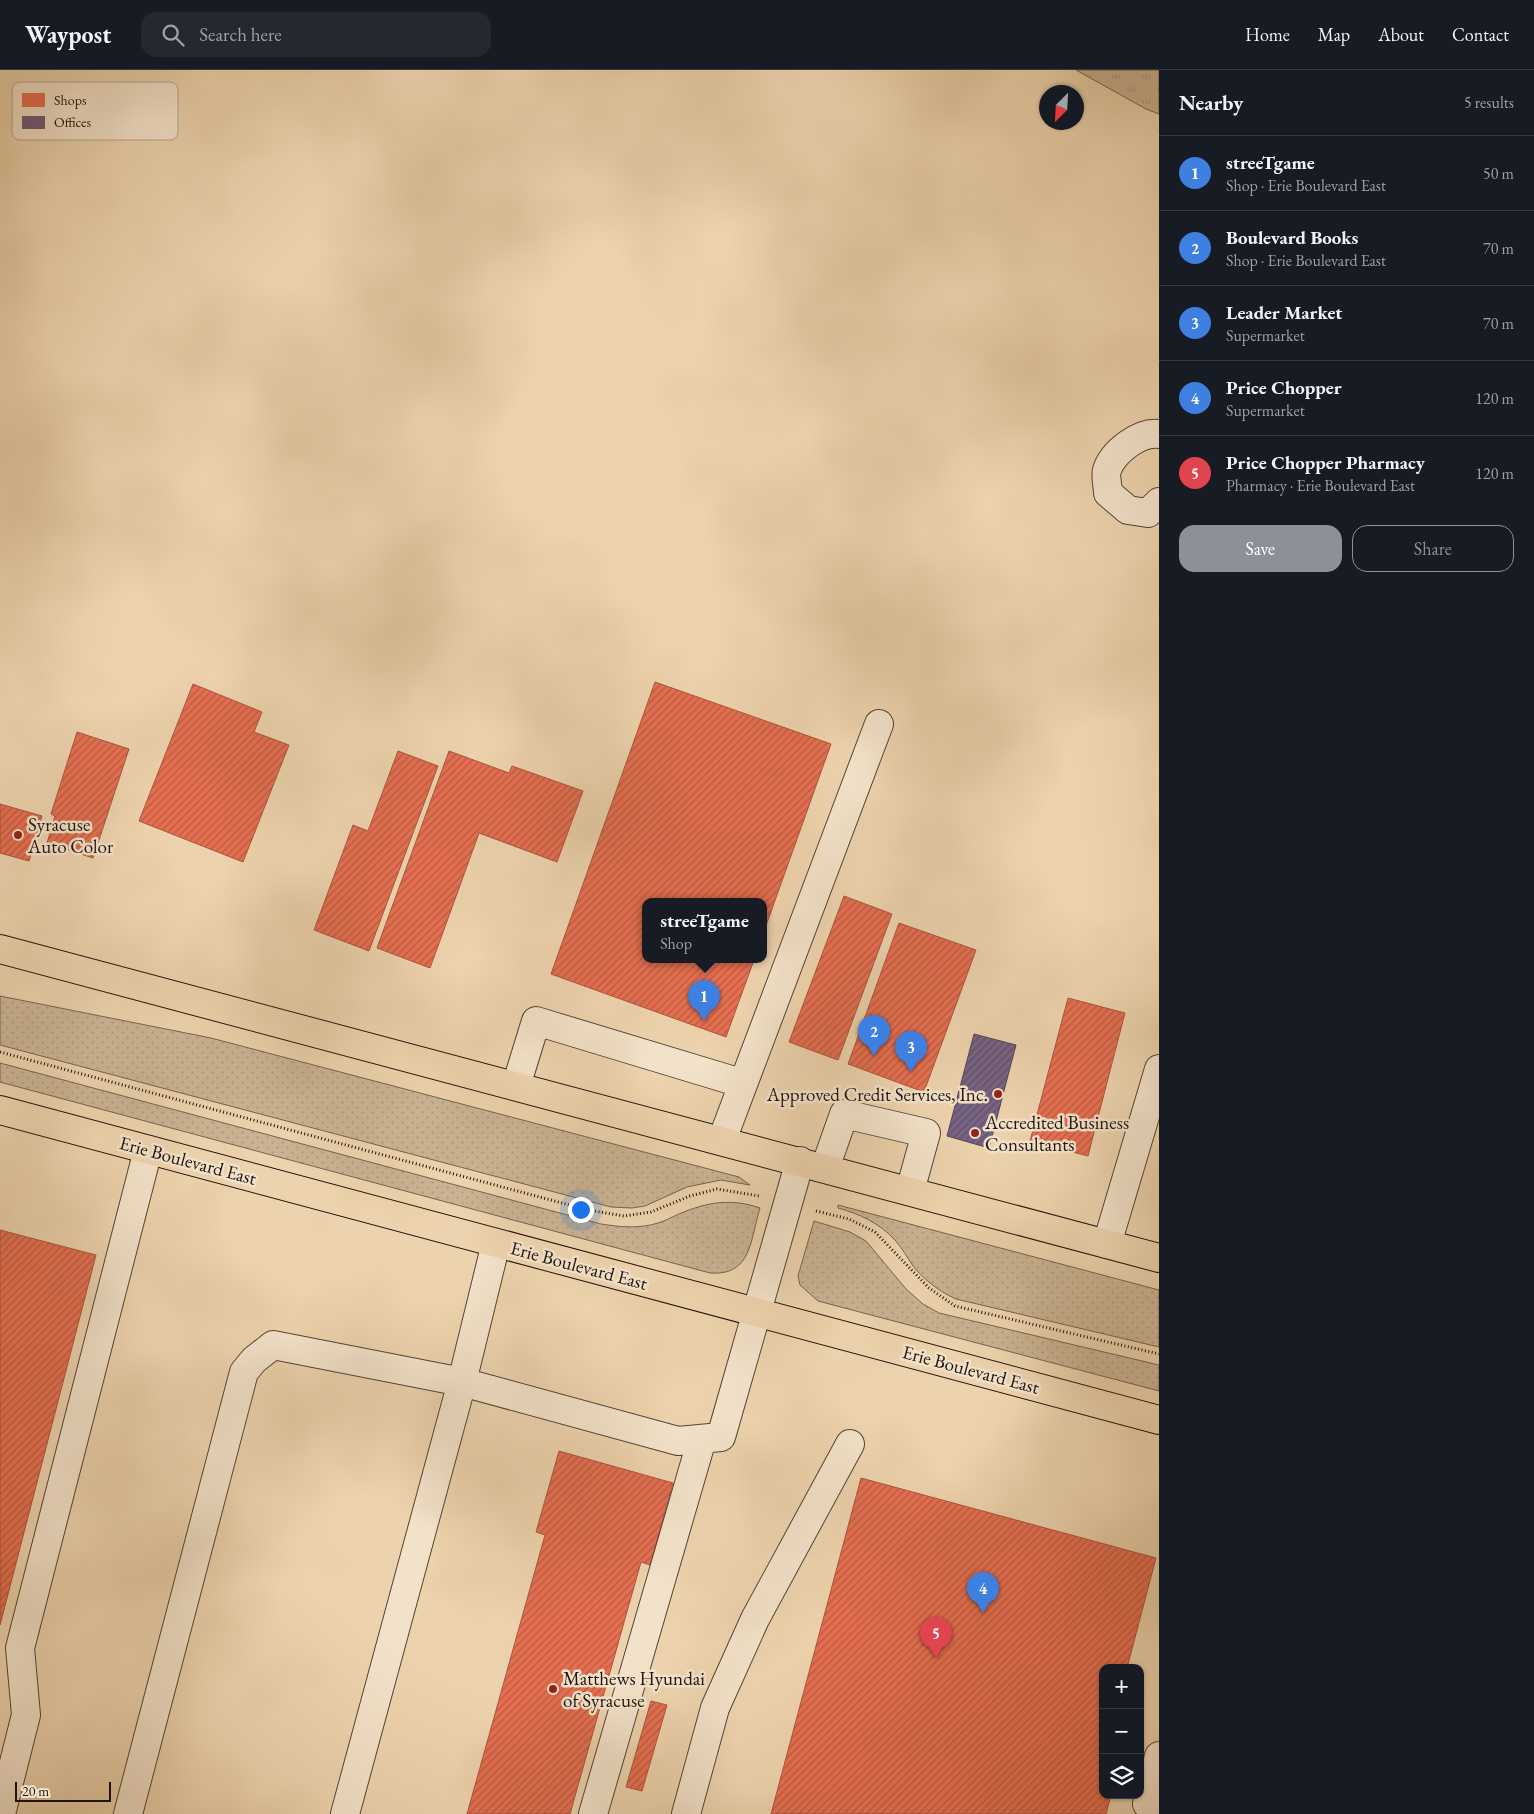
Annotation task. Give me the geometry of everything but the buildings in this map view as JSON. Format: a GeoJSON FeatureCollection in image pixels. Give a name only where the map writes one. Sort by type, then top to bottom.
{"type":"FeatureCollection","features":[{"type":"Feature","properties":{"kind":"main road"},"geometry":{"type":"LineString","coordinates":[[0,949],[1159,1258]]}},
{"type":"Feature","properties":{"kind":"main road"},"geometry":{"type":"LineString","coordinates":[[0,968],[115,980]]}},
{"type":"Feature","properties":{"kind":"main road","name":"Erie Boulevard East"},"geometry":{"type":"LineString","coordinates":[[0,1110],[1159,1420]]}},
{"type":"Feature","properties":{"kind":"street"},"geometry":{"type":"LineString","coordinates":[[1159,434],[1151,433],[1124,446],[1107,470],[1108,493],[1128,510],[1148,513],[1159,502]]}},
{"type":"Feature","properties":{"kind":"street"},"geometry":{"type":"LineString","coordinates":[[722,1140],[741,1083],[880,724]]}},
{"type":"Feature","properties":{"kind":"street"},"geometry":{"type":"LineString","coordinates":[[516,1086],[536,1021],[741,1083]]}},
{"type":"Feature","properties":{"kind":"street"},"geometry":{"type":"LineString","coordinates":[[1107,1244],[1159,1069]]}},
{"type":"Feature","properties":{"kind":"street"},"geometry":{"type":"LineString","coordinates":[[128,1814],[244,1372],[254,1360],[273,1345],[462,1382],[678,1441],[721,1437],[756,1313],[813,1165],[844,1114],[926,1133],[910,1191]]}},
{"type":"Feature","properties":{"kind":"street"},"geometry":{"type":"LineString","coordinates":[[1,1814],[26,1715],[20,1648],[148,1150]]}},
{"type":"Feature","properties":{"kind":"street"},"geometry":{"type":"LineString","coordinates":[[345,1814],[462,1382],[496,1243]]}},
{"type":"Feature","properties":{"kind":"street"},"geometry":{"type":"LineString","coordinates":[[593,1814],[702,1439]]}},
{"type":"Feature","properties":{"kind":"street"},"geometry":{"type":"LineString","coordinates":[[686,1814],[715,1708],[755,1619],[850,1444]]}},
{"type":"Feature","properties":{"kind":"street"},"geometry":{"type":"LineString","coordinates":[[1150,1808],[1159,1756]]}},
{"type":"Feature","properties":{"kind":"path"},"geometry":{"type":"LineString","coordinates":[[0,1052],[588,1210],[624,1216],[651,1212],[690,1196],[718,1189],[753,1195]]}},
{"type":"Feature","properties":{"kind":"path"},"geometry":{"type":"LineString","coordinates":[[827,1213],[849,1219],[875,1232],[929,1288],[955,1306],[1159,1354]]}},
{"type":"Feature","properties":{"kind":"green space"},"geometry":{"type":"Polygon","coordinates":[[[1076,70],[1159,70],[1159,114],[1146,109],[1076,70]]]}},
{"type":"Feature","properties":{"kind":"green space"},"geometry":{"type":"Polygon","coordinates":[[[0,996],[211,1038],[739,1177],[750,1185],[721,1180],[687,1187],[645,1206],[632,1208],[611,1207],[0,1045],[0,996]]]}},
{"type":"Feature","properties":{"kind":"green space"},"geometry":{"type":"Polygon","coordinates":[[[0,1063],[601,1224],[630,1227],[651,1225],[709,1204],[729,1202],[760,1208],[751,1243],[742,1262],[734,1269],[710,1273],[0,1082],[0,1063]]]}},
{"type":"Feature","properties":{"kind":"green space"},"geometry":{"type":"Polygon","coordinates":[[[838,1205],[1159,1290],[1159,1347],[956,1299],[927,1281],[913,1266],[895,1240],[876,1224],[854,1213],[838,1208],[838,1205]]]}},
{"type":"Feature","properties":{"kind":"green space"},"geometry":{"type":"Polygon","coordinates":[[[814,1221],[850,1232],[866,1241],[906,1289],[923,1304],[939,1313],[1159,1365],[1159,1391],[818,1301],[800,1285],[798,1276],[814,1221]]]}},
{"type":"Feature","properties":{"kind":"place","name":"Syracuse Auto Color"},"geometry":{"type":"Point","coordinates":[18,835]}},
{"type":"Feature","properties":{"kind":"place","name":"streeTgame"},"geometry":{"type":"Point","coordinates":[704,1021]}},
{"type":"Feature","properties":{"kind":"place","name":"Boulevard Books"},"geometry":{"type":"Point","coordinates":[874,1056]}},
{"type":"Feature","properties":{"kind":"place","name":"Leader Market"},"geometry":{"type":"Point","coordinates":[911,1072]}},
{"type":"Feature","properties":{"kind":"place","name":"Approved Credit Services, Inc."},"geometry":{"type":"Point","coordinates":[998,1094]}},
{"type":"Feature","properties":{"kind":"place","name":"Accredited Business Consultants"},"geometry":{"type":"Point","coordinates":[975,1133]}},
{"type":"Feature","properties":{"kind":"place","name":"Price Chopper"},"geometry":{"type":"Point","coordinates":[983,1613]}},
{"type":"Feature","properties":{"kind":"place","name":"Price Chopper Pharmacy"},"geometry":{"type":"Point","coordinates":[936,1658]}},
{"type":"Feature","properties":{"kind":"place","name":"Matthews Hyundai of Syracuse"},"geometry":{"type":"Point","coordinates":[553,1689]}}]}
